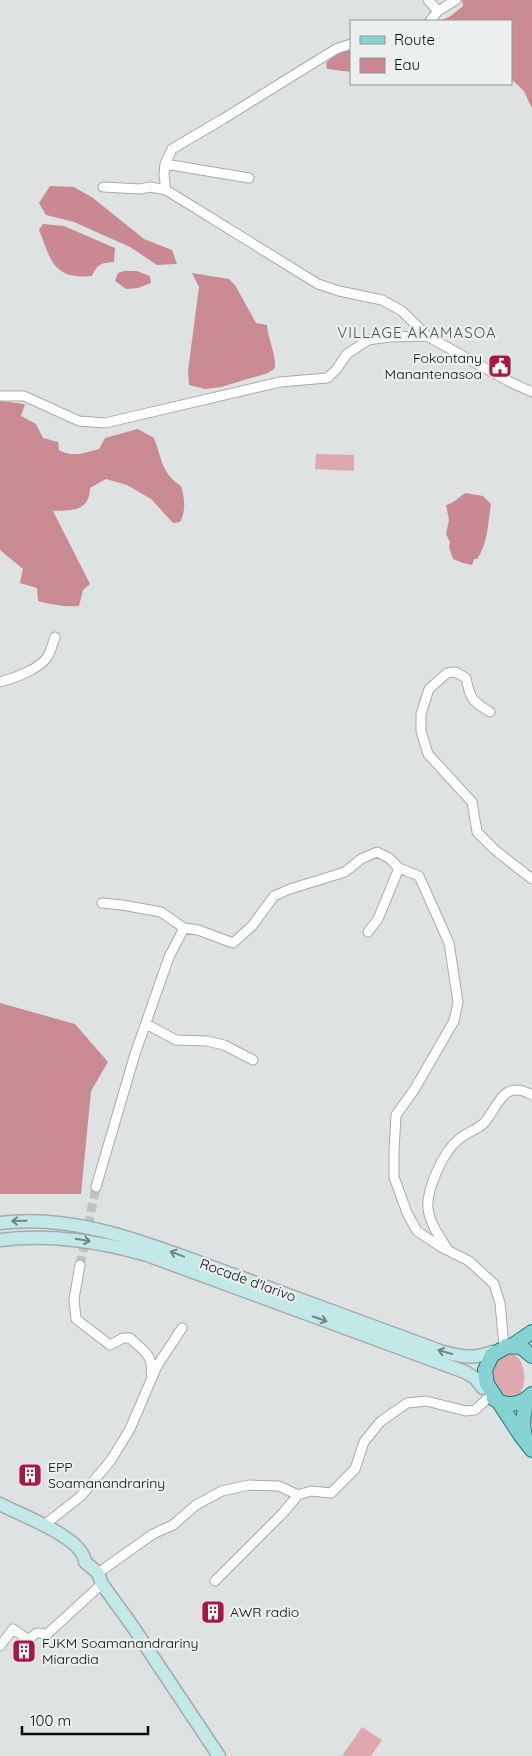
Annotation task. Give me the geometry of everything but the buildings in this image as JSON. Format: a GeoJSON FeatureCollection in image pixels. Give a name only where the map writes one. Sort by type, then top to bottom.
{"type":"FeatureCollection","features":[{"type":"Feature","properties":{"kind":"main road","name":"Rocade d'Iarivo"},"geometry":{"type":"LineString","coordinates":[[0,1223],[15,1221],[61,1222],[113,1232],[440,1350],[466,1357],[480,1357],[503,1348]]}},
{"type":"Feature","properties":{"kind":"main road","name":"Rocade d'Iarivo"},"geometry":{"type":"LineString","coordinates":[[0,1240],[53,1237],[74,1239],[121,1248],[147,1256],[204,1275],[465,1372],[475,1378],[491,1395]]}},
{"type":"Feature","properties":{"kind":"main road"},"geometry":{"type":"LineString","coordinates":[[529,1447],[491,1395],[480,1375],[483,1362],[532,1332]]}},
{"type":"Feature","properties":{"kind":"main road"},"geometry":{"type":"LineString","coordinates":[[503,1348],[506,1347],[492,1355],[485,1370],[486,1384],[491,1395],[514,1404],[530,1396]]}},
{"type":"Feature","properties":{"kind":"main road"},"geometry":{"type":"LineString","coordinates":[[503,1348],[521,1347],[532,1356]]}},
{"type":"Feature","properties":{"kind":"main road"},"geometry":{"type":"LineString","coordinates":[[529,1447],[523,1431],[523,1416],[530,1396]]}},
{"type":"Feature","properties":{"kind":"main road"},"geometry":{"type":"LineString","coordinates":[[0,1504],[58,1532],[85,1556],[85,1562],[100,1579],[219,1756]]}},
{"type":"Feature","properties":{"kind":"street"},"geometry":{"type":"LineString","coordinates":[[428,0],[438,12]]}},
{"type":"Feature","properties":{"kind":"street"},"geometry":{"type":"LineString","coordinates":[[431,20],[438,12],[456,0]]}},
{"type":"Feature","properties":{"kind":"street"},"geometry":{"type":"LineString","coordinates":[[166,190],[165,164],[172,149],[336,49],[350,44]]}},
{"type":"Feature","properties":{"kind":"street"},"geometry":{"type":"LineString","coordinates":[[165,164],[249,178]]}},
{"type":"Feature","properties":{"kind":"street"},"geometry":{"type":"LineString","coordinates":[[103,187],[140,189],[150,187],[166,190],[318,284],[382,300],[402,311],[427,336],[510,382],[532,392]]}},
{"type":"Feature","properties":{"kind":"street"},"geometry":{"type":"LineString","coordinates":[[0,396],[24,396],[79,421],[105,423],[280,382],[327,378],[336,370],[347,354],[368,340],[389,337],[427,336]]}},
{"type":"Feature","properties":{"kind":"street"},"geometry":{"type":"LineString","coordinates":[[0,682],[20,675],[44,662],[55,637]]}},
{"type":"Feature","properties":{"kind":"street"},"geometry":{"type":"LineString","coordinates":[[490,712],[474,702],[468,692],[466,678],[455,672],[446,673],[428,689],[421,714],[421,731],[428,754],[472,802],[477,832],[495,850],[532,879]]}},
{"type":"Feature","properties":{"kind":"street"},"geometry":{"type":"LineString","coordinates":[[102,903],[161,912],[184,928],[198,930],[233,943],[252,926],[274,896],[290,889],[345,872],[362,859],[377,852],[389,858],[399,868],[420,876],[449,943],[458,1002],[454,1021],[414,1090],[396,1115],[394,1177],[406,1213],[417,1231],[449,1252],[469,1261],[494,1284],[500,1303],[503,1348]]}},
{"type":"Feature","properties":{"kind":"street"},"geometry":{"type":"LineString","coordinates":[[368,932],[378,919],[399,868]]}},
{"type":"Feature","properties":{"kind":"street"},"geometry":{"type":"LineString","coordinates":[[96,1186],[124,1090],[146,1024],[169,958],[184,928]]}},
{"type":"Feature","properties":{"kind":"street"},"geometry":{"type":"LineString","coordinates":[[146,1024],[176,1040],[207,1041],[224,1045],[253,1060]]}},
{"type":"Feature","properties":{"kind":"street"},"geometry":{"type":"LineString","coordinates":[[449,1252],[432,1224],[428,1208],[430,1193],[441,1163],[456,1141],[466,1133],[482,1125],[502,1096],[515,1090],[531,1094]]}},
{"type":"Feature","properties":{"kind":"street"},"geometry":{"type":"LineString","coordinates":[[80,1265],[74,1299],[76,1320],[110,1345],[123,1338],[130,1338],[152,1360],[150,1381]]}},
{"type":"Feature","properties":{"kind":"street"},"geometry":{"type":"LineString","coordinates":[[44,1526],[81,1496],[111,1460],[130,1429],[156,1366],[182,1328]]}},
{"type":"Feature","properties":{"kind":"street"},"geometry":{"type":"LineString","coordinates":[[215,1581],[283,1513],[298,1495],[312,1491],[331,1494],[355,1469],[364,1442],[380,1422],[407,1403],[426,1401],[466,1411],[475,1410],[491,1395]]}},
{"type":"Feature","properties":{"kind":"street"},"geometry":{"type":"LineString","coordinates":[[0,1646],[13,1629],[29,1640],[36,1633],[40,1632],[46,1635],[100,1579],[153,1534],[173,1525],[196,1505],[222,1491],[249,1485],[279,1486],[298,1495]]}},
{"type":"Feature","properties":{"kind":"shaded area"},"geometry":{"type":"Polygon","coordinates":[[[462,0],[532,0],[532,109],[524,91],[512,80],[512,20],[442,20],[449,17],[463,6],[462,0]]]}},
{"type":"Feature","properties":{"kind":"shaded area"},"geometry":{"type":"Polygon","coordinates":[[[350,48],[350,72],[327,69],[326,63],[334,56],[350,48]]]}},
{"type":"Feature","properties":{"kind":"shaded area"},"geometry":{"type":"Polygon","coordinates":[[[192,273],[229,279],[235,285],[256,323],[267,325],[275,368],[268,373],[221,387],[205,389],[189,385],[188,371],[199,287],[192,273]]]}},
{"type":"Feature","properties":{"kind":"shaded area"},"geometry":{"type":"Polygon","coordinates":[[[0,401],[25,404],[21,416],[36,424],[43,438],[58,442],[59,450],[69,454],[79,454],[99,449],[105,438],[138,429],[154,438],[169,476],[181,486],[184,505],[180,522],[173,523],[151,499],[127,485],[106,479],[90,488],[87,502],[83,506],[73,510],[53,511],[90,584],[83,590],[79,606],[48,604],[38,601],[37,588],[20,583],[23,569],[0,550],[0,401]]]}},
{"type":"Feature","properties":{"kind":"shaded area"},"geometry":{"type":"Polygon","coordinates":[[[316,454],[354,455],[354,471],[315,469],[316,454]]]}},
{"type":"Feature","properties":{"kind":"shaded area"},"geometry":{"type":"Polygon","coordinates":[[[0,1003],[75,1024],[108,1062],[91,1091],[81,1194],[0,1194],[0,1003]]]}},
{"type":"Feature","properties":{"kind":"shaded area"},"geometry":{"type":"Polygon","coordinates":[[[506,1353],[514,1355],[520,1361],[524,1370],[523,1388],[519,1395],[512,1398],[501,1395],[490,1386],[492,1361],[506,1353]]]}},
{"type":"Feature","properties":{"kind":"shaded area"},"geometry":{"type":"Polygon","coordinates":[[[362,1727],[382,1740],[371,1756],[342,1756],[362,1727]]]}},
{"type":"Feature","properties":{"kind":"water"},"geometry":{"type":"Polygon","coordinates":[[[50,186],[74,187],[93,198],[144,239],[172,250],[177,264],[157,265],[130,247],[74,222],[46,215],[39,203],[50,186]]]}},
{"type":"Feature","properties":{"kind":"water"},"geometry":{"type":"Polygon","coordinates":[[[43,224],[64,226],[115,248],[114,262],[100,265],[92,276],[69,275],[61,271],[51,259],[39,230],[43,224]]]}},
{"type":"Feature","properties":{"kind":"water"},"geometry":{"type":"Polygon","coordinates":[[[137,271],[150,276],[151,283],[138,288],[126,289],[115,281],[118,273],[137,271]]]}},
{"type":"Feature","properties":{"kind":"water"},"geometry":{"type":"Polygon","coordinates":[[[466,493],[483,496],[491,504],[483,547],[472,565],[453,559],[449,547],[450,542],[446,534],[449,520],[446,505],[466,493]]]}},
{"type":"Feature","properties":{"kind":"tunnel"},"geometry":{"type":"LineString","coordinates":[[80,1265],[96,1187]]}},
{"type":"Feature","properties":{"kind":"place","name":"Fokontany Manantenasoa"},"geometry":{"type":"Point","coordinates":[500,366]}},
{"type":"Feature","properties":{"kind":"place","name":"EPP Soamanandrariny"},"geometry":{"type":"Point","coordinates":[30,1475]}},
{"type":"Feature","properties":{"kind":"place","name":"AWR radio"},"geometry":{"type":"Point","coordinates":[213,1612]}},
{"type":"Feature","properties":{"kind":"place","name":"FJKM Soamanandrariny Miaradia"},"geometry":{"type":"Point","coordinates":[24,1651]}},
{"type":"Feature","properties":{"kind":"district","name":"VILLAGE AKAMASOA"},"geometry":{"type":"Point","coordinates":[417,333]}}]}
